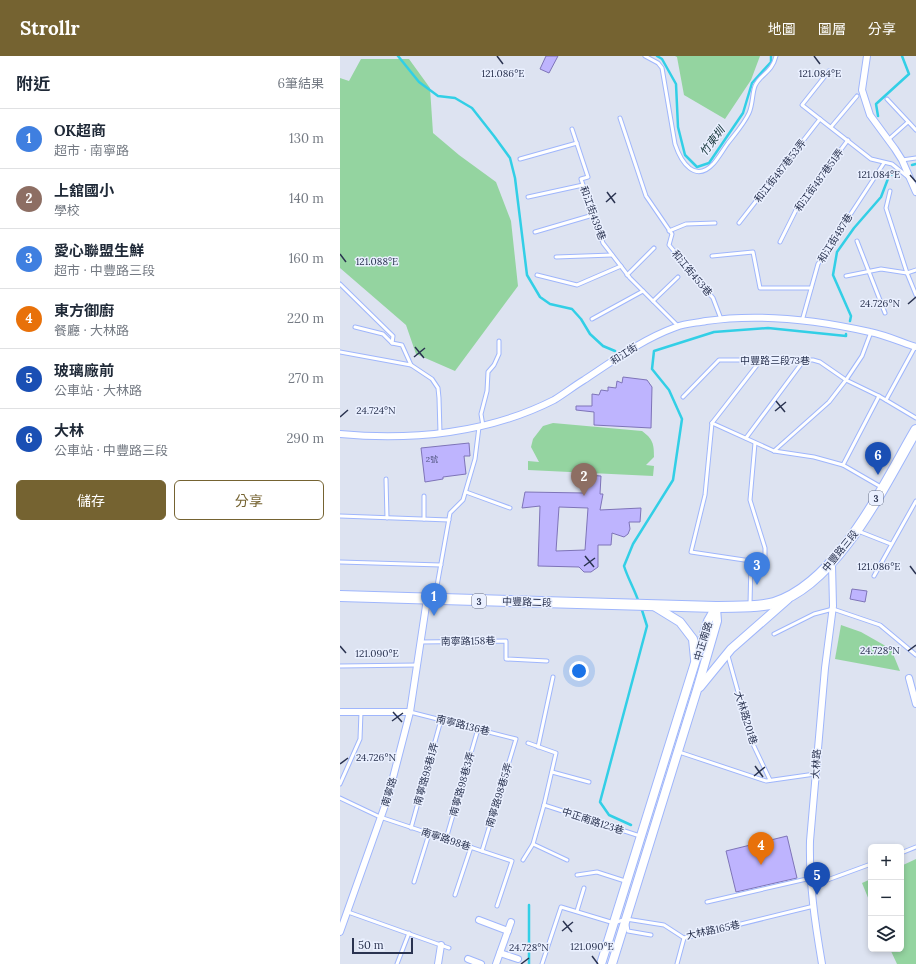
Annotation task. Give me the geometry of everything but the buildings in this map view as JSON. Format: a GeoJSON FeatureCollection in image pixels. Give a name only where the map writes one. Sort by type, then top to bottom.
{"type":"FeatureCollection","features":[{"type":"Feature","properties":{"kind":"main road","name":"中豐路三段"},"geometry":{"type":"LineString","coordinates":[[716,607],[750,606],[774,603],[792,595],[812,582],[832,564],[857,530],[916,430]]}},
{"type":"Feature","properties":{"kind":"main road","name":"中豐路二段"},"geometry":{"type":"LineString","coordinates":[[340,596],[654,605]]}},
{"type":"Feature","properties":{"kind":"main road","name":"3"},"geometry":{"type":"LineString","coordinates":[[654,605],[716,607]]}},
{"type":"Feature","properties":{"kind":"street"},"geometry":{"type":"LineString","coordinates":[[867,56],[862,90],[870,115],[895,148],[916,192]]}},
{"type":"Feature","properties":{"kind":"street","name":"和江街"},"geometry":{"type":"LineString","coordinates":[[340,434],[394,436],[440,433],[481,427],[511,417],[554,399],[638,344],[678,326],[720,319],[756,318],[802,321],[871,332],[916,347]]}},
{"type":"Feature","properties":{"kind":"street","name":"大林路"},"geometry":{"type":"LineString","coordinates":[[822,964],[811,886],[810,841],[824,675],[833,609],[832,564]]}},
{"type":"Feature","properties":{"kind":"street"},"geometry":{"type":"LineString","coordinates":[[697,690],[731,649],[792,595]]}},
{"type":"Feature","properties":{"kind":"street","name":"南寧路"},"geometry":{"type":"LineString","coordinates":[[340,932],[388,797],[410,712],[420,642],[430,599]]}},
{"type":"Feature","properties":{"kind":"street"},"geometry":{"type":"LineString","coordinates":[[654,605],[680,622],[693,639],[696,664]]}},
{"type":"Feature","properties":{"kind":"street","name":"中正南路"},"geometry":{"type":"LineString","coordinates":[[601,964],[696,664],[708,621],[716,607]]}},
{"type":"Feature","properties":{"kind":"street","name":"中正南路"},"geometry":{"type":"LineString","coordinates":[[612,964],[697,690],[717,621],[716,607]]}},
{"type":"Feature","properties":{"kind":"street"},"geometry":{"type":"LineString","coordinates":[[909,678],[916,704]]}},
{"type":"Feature","properties":{"kind":"street"},"geometry":{"type":"LineString","coordinates":[[340,712],[410,712]]}},
{"type":"Feature","properties":{"kind":"street"},"geometry":{"type":"LineString","coordinates":[[479,920],[508,931]]}},
{"type":"Feature","properties":{"kind":"street"},"geometry":{"type":"LineString","coordinates":[[496,964],[511,922]]}},
{"type":"Feature","properties":{"kind":"street"},"geometry":{"type":"LineString","coordinates":[[438,964],[441,945]]}},
{"type":"Feature","properties":{"kind":"street"},"geometry":{"type":"LineString","coordinates":[[500,953],[518,959]]}},
{"type":"Feature","properties":{"kind":"street"},"geometry":{"type":"LineString","coordinates":[[468,959],[481,964]]}},
{"type":"Feature","properties":{"kind":"lane"},"geometry":{"type":"LineString","coordinates":[[645,56],[658,63],[662,68],[678,154],[691,169],[697,172],[702,171],[713,164],[745,120],[751,106],[756,84],[772,67],[776,56]]}},
{"type":"Feature","properties":{"kind":"lane"},"geometry":{"type":"LineString","coordinates":[[829,71],[802,105],[848,140],[871,160],[892,164],[909,178]]}},
{"type":"Feature","properties":{"kind":"lane"},"geometry":{"type":"LineString","coordinates":[[831,127],[858,96]]}},
{"type":"Feature","properties":{"kind":"lane"},"geometry":{"type":"LineString","coordinates":[[887,99],[916,130]]}},
{"type":"Feature","properties":{"kind":"lane","name":"和江街453巷"},"geometry":{"type":"LineString","coordinates":[[620,118],[646,196],[672,234],[669,245],[713,298],[720,319]]}},
{"type":"Feature","properties":{"kind":"lane","name":"和江街487巷53弄"},"geometry":{"type":"LineString","coordinates":[[739,222],[820,119]]}},
{"type":"Feature","properties":{"kind":"lane"},"geometry":{"type":"LineString","coordinates":[[888,140],[908,122]]}},
{"type":"Feature","properties":{"kind":"lane","name":"和江街439巷"},"geometry":{"type":"LineString","coordinates":[[572,128],[588,178],[581,179],[603,243],[627,275],[678,326]]}},
{"type":"Feature","properties":{"kind":"lane","name":"和江街487巷51弄"},"geometry":{"type":"LineString","coordinates":[[780,242],[796,210],[848,140]]}},
{"type":"Feature","properties":{"kind":"lane"},"geometry":{"type":"LineString","coordinates":[[520,159],[577,143]]}},
{"type":"Feature","properties":{"kind":"lane"},"geometry":{"type":"LineString","coordinates":[[902,160],[916,158]]}},
{"type":"Feature","properties":{"kind":"lane","name":"和江街487巷"},"geometry":{"type":"LineString","coordinates":[[802,321],[818,264],[884,162]]}},
{"type":"Feature","properties":{"kind":"lane"},"geometry":{"type":"LineString","coordinates":[[528,197],[583,185]]}},
{"type":"Feature","properties":{"kind":"lane"},"geometry":{"type":"LineString","coordinates":[[890,191],[886,208],[916,295]]}},
{"type":"Feature","properties":{"kind":"lane"},"geometry":{"type":"LineString","coordinates":[[535,232],[593,215]]}},
{"type":"Feature","properties":{"kind":"lane"},"geometry":{"type":"LineString","coordinates":[[669,230],[686,224],[715,224]]}},
{"type":"Feature","properties":{"kind":"lane"},"geometry":{"type":"LineString","coordinates":[[857,242],[885,313]]}},
{"type":"Feature","properties":{"kind":"lane"},"geometry":{"type":"LineString","coordinates":[[627,275],[654,248]]}},
{"type":"Feature","properties":{"kind":"lane"},"geometry":{"type":"LineString","coordinates":[[712,256],[753,252],[760,288],[811,288]]}},
{"type":"Feature","properties":{"kind":"lane"},"geometry":{"type":"LineString","coordinates":[[556,257],[612,255]]}},
{"type":"Feature","properties":{"kind":"lane"},"geometry":{"type":"LineString","coordinates":[[537,275],[577,286],[620,266]]}},
{"type":"Feature","properties":{"kind":"lane"},"geometry":{"type":"LineString","coordinates":[[846,276],[881,269],[907,272],[916,270]]}},
{"type":"Feature","properties":{"kind":"lane"},"geometry":{"type":"LineString","coordinates":[[653,301],[678,277]]}},
{"type":"Feature","properties":{"kind":"lane"},"geometry":{"type":"LineString","coordinates":[[340,284],[393,336],[392,343]]}},
{"type":"Feature","properties":{"kind":"lane"},"geometry":{"type":"LineString","coordinates":[[592,319],[643,291]]}},
{"type":"Feature","properties":{"kind":"lane"},"geometry":{"type":"LineString","coordinates":[[355,328],[383,334],[392,343],[402,345],[412,365]]}},
{"type":"Feature","properties":{"kind":"lane"},"geometry":{"type":"LineString","coordinates":[[774,451],[829,402],[862,356],[871,332]]}},
{"type":"Feature","properties":{"kind":"lane"},"geometry":{"type":"LineString","coordinates":[[430,599],[441,565],[450,513],[463,500],[466,492],[481,427],[481,414],[487,391],[488,372],[494,365],[499,354],[499,341]]}},
{"type":"Feature","properties":{"kind":"lane"},"geometry":{"type":"LineString","coordinates":[[886,400],[916,347]]}},
{"type":"Feature","properties":{"kind":"lane"},"geometry":{"type":"LineString","coordinates":[[340,352],[412,365],[432,379],[438,388],[440,433]]}},
{"type":"Feature","properties":{"kind":"lane","name":"中豐路三段73巷"},"geometry":{"type":"LineString","coordinates":[[683,397],[719,360],[813,360],[820,362],[846,380],[879,396],[916,418]]}},
{"type":"Feature","properties":{"kind":"lane"},"geometry":{"type":"LineString","coordinates":[[755,443],[750,500],[765,548],[765,562],[691,552],[705,494],[712,423],[761,360]]}},
{"type":"Feature","properties":{"kind":"lane"},"geometry":{"type":"LineString","coordinates":[[746,438],[804,360]]}},
{"type":"Feature","properties":{"kind":"lane"},"geometry":{"type":"LineString","coordinates":[[843,465],[879,396]]}},
{"type":"Feature","properties":{"kind":"lane"},"geometry":{"type":"LineString","coordinates":[[712,423],[774,451],[814,457],[843,465],[883,488]]}},
{"type":"Feature","properties":{"kind":"lane"},"geometry":{"type":"LineString","coordinates":[[386,479],[387,518]]}},
{"type":"Feature","properties":{"kind":"lane"},"geometry":{"type":"LineString","coordinates":[[466,492],[510,508]]}},
{"type":"Feature","properties":{"kind":"lane"},"geometry":{"type":"LineString","coordinates":[[424,496],[424,519]]}},
{"type":"Feature","properties":{"kind":"lane"},"geometry":{"type":"LineString","coordinates":[[874,576],[916,501]]}},
{"type":"Feature","properties":{"kind":"lane"},"geometry":{"type":"LineString","coordinates":[[340,516],[449,520]]}},
{"type":"Feature","properties":{"kind":"lane"},"geometry":{"type":"LineString","coordinates":[[857,530],[891,544]]}},
{"type":"Feature","properties":{"kind":"lane"},"geometry":{"type":"LineString","coordinates":[[750,606],[751,561]]}},
{"type":"Feature","properties":{"kind":"lane"},"geometry":{"type":"LineString","coordinates":[[340,562],[441,565]]}},
{"type":"Feature","properties":{"kind":"lane"},"geometry":{"type":"LineString","coordinates":[[774,634],[814,614],[833,609],[880,625],[916,655]]}},
{"type":"Feature","properties":{"kind":"lane","name":"南寧路158巷"},"geometry":{"type":"LineString","coordinates":[[420,642],[506,641],[506,658],[547,661]]}},
{"type":"Feature","properties":{"kind":"lane","name":"大林路201巷"},"geometry":{"type":"LineString","coordinates":[[727,654],[752,742],[770,780]]}},
{"type":"Feature","properties":{"kind":"lane"},"geometry":{"type":"LineString","coordinates":[[340,666],[417,665]]}},
{"type":"Feature","properties":{"kind":"lane"},"geometry":{"type":"LineString","coordinates":[[538,747],[553,677]]}},
{"type":"Feature","properties":{"kind":"lane"},"geometry":{"type":"LineString","coordinates":[[340,784],[360,739],[361,712]]}},
{"type":"Feature","properties":{"kind":"lane","name":"南寧路136巷"},"geometry":{"type":"LineString","coordinates":[[410,712],[516,739]]}},
{"type":"Feature","properties":{"kind":"lane","name":"南寧路98巷1弄"},"geometry":{"type":"LineString","coordinates":[[411,828],[441,720]]}},
{"type":"Feature","properties":{"kind":"lane","name":"南寧路98巷3弄"},"geometry":{"type":"LineString","coordinates":[[446,839],[478,729]]}},
{"type":"Feature","properties":{"kind":"lane","name":"南寧路98巷5弄"},"geometry":{"type":"LineString","coordinates":[[482,851],[516,739]]}},
{"type":"Feature","properties":{"kind":"lane"},"geometry":{"type":"LineString","coordinates":[[523,860],[533,844],[556,753],[528,743]]}},
{"type":"Feature","properties":{"kind":"lane"},"geometry":{"type":"LineString","coordinates":[[678,752],[766,781],[815,774]]}},
{"type":"Feature","properties":{"kind":"lane"},"geometry":{"type":"LineString","coordinates":[[552,772],[589,782]]}},
{"type":"Feature","properties":{"kind":"lane","name":"南寧路98巷"},"geometry":{"type":"LineString","coordinates":[[340,798],[380,817],[512,861],[497,906]]}},
{"type":"Feature","properties":{"kind":"lane","name":"中正南路123巷"},"geometry":{"type":"LineString","coordinates":[[544,805],[641,837]]}},
{"type":"Feature","properties":{"kind":"lane"},"geometry":{"type":"LineString","coordinates":[[414,882],[429,834]]}},
{"type":"Feature","properties":{"kind":"lane"},"geometry":{"type":"LineString","coordinates":[[533,844],[567,860]]}},
{"type":"Feature","properties":{"kind":"lane"},"geometry":{"type":"LineString","coordinates":[[455,895],[471,847]]}},
{"type":"Feature","properties":{"kind":"lane"},"geometry":{"type":"LineString","coordinates":[[904,852],[916,847]]}},
{"type":"Feature","properties":{"kind":"lane"},"geometry":{"type":"LineString","coordinates":[[811,886],[868,865]]}},
{"type":"Feature","properties":{"kind":"lane"},"geometry":{"type":"LineString","coordinates":[[577,875],[597,872],[627,882]]}},
{"type":"Feature","properties":{"kind":"lane"},"geometry":{"type":"LineString","coordinates":[[708,902],[811,878]]}},
{"type":"Feature","properties":{"kind":"lane"},"geometry":{"type":"LineString","coordinates":[[577,912],[584,888]]}},
{"type":"Feature","properties":{"kind":"lane","name":"大林路165巷"},"geometry":{"type":"LineString","coordinates":[[614,923],[626,919],[664,925],[684,938],[814,906]]}},
{"type":"Feature","properties":{"kind":"lane"},"geometry":{"type":"LineString","coordinates":[[542,964],[561,907],[614,923]]}},
{"type":"Feature","properties":{"kind":"lane"},"geometry":{"type":"LineString","coordinates":[[348,912],[450,948]]}},
{"type":"Feature","properties":{"kind":"lane"},"geometry":{"type":"LineString","coordinates":[[626,919],[628,931],[651,935]]}},
{"type":"Feature","properties":{"kind":"lane"},"geometry":{"type":"LineString","coordinates":[[397,964],[409,933]]}},
{"type":"Feature","properties":{"kind":"lane"},"geometry":{"type":"LineString","coordinates":[[677,964],[684,938]]}},
{"type":"Feature","properties":{"kind":"green space"},"geometry":{"type":"Polygon","coordinates":[[[675,56],[760,56],[751,80],[725,119],[684,95],[677,57],[675,56]]]}},
{"type":"Feature","properties":{"kind":"green space"},"geometry":{"type":"Polygon","coordinates":[[[361,59],[409,59],[430,88],[433,133],[459,155],[496,182],[511,221],[518,286],[455,371],[416,354],[406,325],[340,268],[340,78],[349,81],[361,59]]]}},
{"type":"Feature","properties":{"kind":"green space"},"geometry":{"type":"Polygon","coordinates":[[[553,423],[642,431],[651,439],[654,449],[654,457],[646,465],[654,466],[653,476],[528,470],[528,461],[539,462],[531,447],[533,439],[543,426],[553,423]]]}},
{"type":"Feature","properties":{"kind":"green space"},"geometry":{"type":"Polygon","coordinates":[[[841,625],[861,632],[891,649],[900,671],[835,659],[841,625]]]}},
{"type":"Feature","properties":{"kind":"green space"},"geometry":{"type":"Polygon","coordinates":[[[916,859],[916,964],[897,964],[891,952],[904,952],[904,865],[916,859]]]}},
{"type":"Feature","properties":{"kind":"green space"},"geometry":{"type":"Polygon","coordinates":[[[868,880],[868,898],[862,883],[868,880]]]}},
{"type":"Feature","properties":{"kind":"waterway"},"geometry":{"type":"LineString","coordinates":[[398,56],[419,82],[438,96],[455,98],[472,108],[494,136],[510,158],[515,178],[527,275],[540,297],[550,304],[572,309],[581,319],[590,334],[603,346],[615,351]]}},
{"type":"Feature","properties":{"kind":"waterway","name":"竹東圳"},"geometry":{"type":"LineString","coordinates":[[657,56],[662,59],[676,84],[678,127],[685,155],[697,167],[709,163],[743,113],[752,83],[771,62],[771,56]]}},
{"type":"Feature","properties":{"kind":"waterway"},"geometry":{"type":"LineString","coordinates":[[878,116],[876,104],[909,74],[902,56]]}},
{"type":"Feature","properties":{"kind":"waterway"},"geometry":{"type":"LineString","coordinates":[[912,165],[916,164]]}},
{"type":"Feature","properties":{"kind":"waterway"},"geometry":{"type":"LineString","coordinates":[[850,321],[851,316],[833,275],[837,252],[854,228],[881,197],[889,176],[898,171]]}},
{"type":"Feature","properties":{"kind":"waterway"},"geometry":{"type":"LineString","coordinates":[[639,603],[624,566],[633,544],[673,480],[682,419],[669,390],[652,369],[654,351],[714,332],[768,328],[846,336],[846,334]]}},
{"type":"Feature","properties":{"kind":"waterway"},"geometry":{"type":"LineString","coordinates":[[631,825],[609,815],[600,802],[647,626],[641,607]]}},
{"type":"Feature","properties":{"kind":"waterway"},"geometry":{"type":"LineString","coordinates":[[529,905],[529,964]]}},
{"type":"Feature","properties":{"kind":"place","name":"大林"},"geometry":{"type":"Point","coordinates":[878,475]}},
{"type":"Feature","properties":{"kind":"place","name":"上舘國小"},"geometry":{"type":"Point","coordinates":[584,496]}},
{"type":"Feature","properties":{"kind":"place","name":"愛心聯盟生鮮"},"geometry":{"type":"Point","coordinates":[757,585]}},
{"type":"Feature","properties":{"kind":"place","name":"OK超商"},"geometry":{"type":"Point","coordinates":[434,616]}},
{"type":"Feature","properties":{"kind":"place","name":"東方御廚"},"geometry":{"type":"Point","coordinates":[761,865]}},
{"type":"Feature","properties":{"kind":"place","name":"玻璃廠前"},"geometry":{"type":"Point","coordinates":[817,895]}}]}
